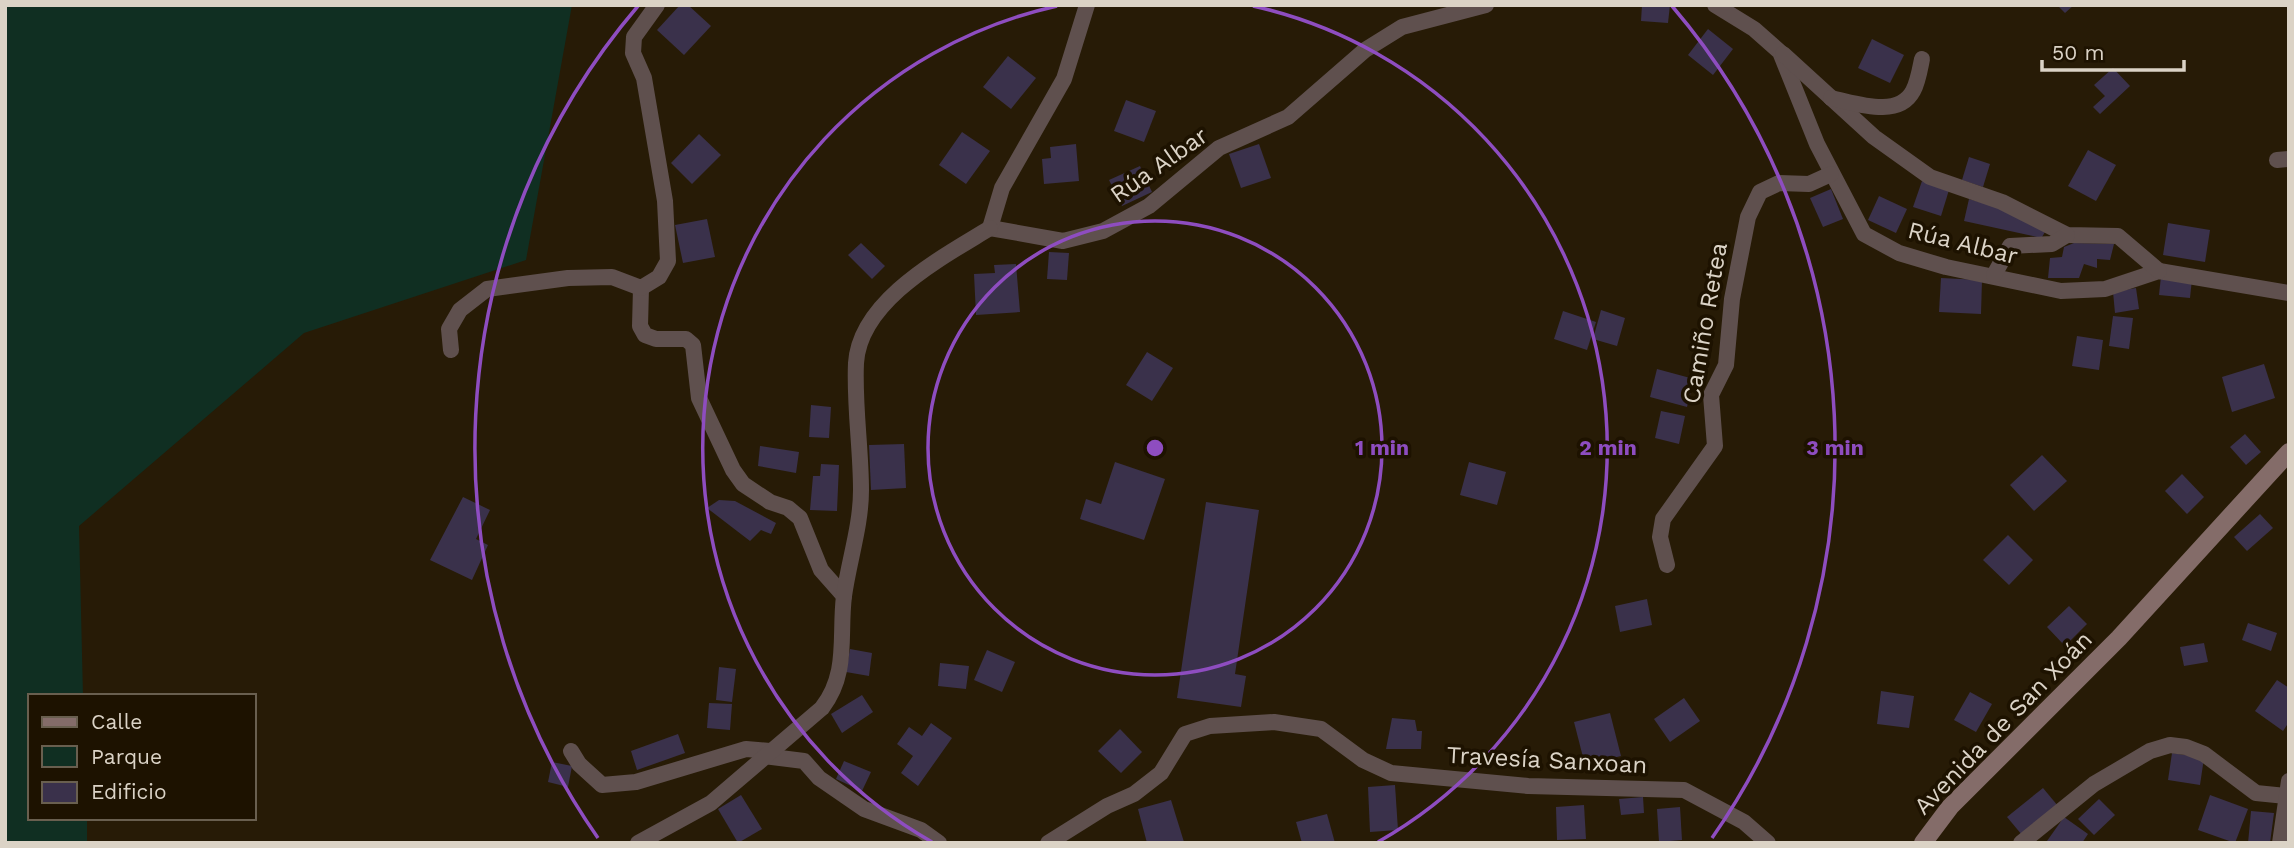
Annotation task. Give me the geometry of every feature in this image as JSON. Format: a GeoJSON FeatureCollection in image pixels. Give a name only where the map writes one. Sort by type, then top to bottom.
{"type":"FeatureCollection","features":[{"type":"Feature","properties":{"kind":"main road","name":"Avenida de San Xoán"},"geometry":{"type":"LineString","coordinates":[[1923,843],[1950,807],[2119,638],[2289,452]]}},
{"type":"Feature","properties":{"kind":"street"},"geometry":{"type":"LineString","coordinates":[[640,288],[659,277],[668,261],[665,201],[644,78],[633,53],[634,37],[657,5]]}},
{"type":"Feature","properties":{"kind":"street"},"geometry":{"type":"LineString","coordinates":[[639,843],[711,803],[822,708],[835,691],[842,650],[844,596],[858,530],[861,492],[856,362],[862,336],[917,273],[990,228],[1002,188],[1064,79],[1087,5]]}},
{"type":"Feature","properties":{"kind":"street","name":"Rúa Albar"},"geometry":{"type":"LineString","coordinates":[[990,228],[1063,241],[1103,230],[1149,206],[1219,148],[1288,117],[1365,50],[1402,27],[1486,5]]}},
{"type":"Feature","properties":{"kind":"street","name":"Rúa Albar"},"geometry":{"type":"LineString","coordinates":[[1715,5],[1754,29],[1780,52],[1831,174],[1864,234],[1899,253],[1946,267],[2061,291],[2105,289],[2159,271],[2289,293]]}},
{"type":"Feature","properties":{"kind":"street"},"geometry":{"type":"LineString","coordinates":[[1780,52],[1874,137],[1930,177],[2002,202],[2067,235],[2118,236],[2159,271]]}},
{"type":"Feature","properties":{"kind":"street"},"geometry":{"type":"LineString","coordinates":[[1831,98],[1886,108],[1901,105],[1913,91],[1922,59]]}},
{"type":"Feature","properties":{"kind":"street","name":"Camiño Retea"},"geometry":{"type":"LineString","coordinates":[[1667,565],[1660,537],[1663,519],[1715,446],[1711,395],[1726,365],[1732,299],[1748,218],[1760,192],[1779,183],[1809,184],[1831,174]]}},
{"type":"Feature","properties":{"kind":"street"},"geometry":{"type":"LineString","coordinates":[[1994,275],[2010,246],[2052,244],[2067,235]]}},
{"type":"Feature","properties":{"kind":"street"},"geometry":{"type":"LineString","coordinates":[[451,350],[449,329],[460,310],[487,289],[568,278],[612,277],[640,288]]}},
{"type":"Feature","properties":{"kind":"street"},"geometry":{"type":"LineString","coordinates":[[640,288],[640,326],[645,335],[656,339],[686,339],[693,345],[699,398],[733,470],[743,484],[770,502],[788,508],[800,518],[821,570],[844,596]]}},
{"type":"Feature","properties":{"kind":"street","name":"Travesía Sanxoan"},"geometry":{"type":"LineString","coordinates":[[1048,843],[1143,787],[1161,773],[1185,734],[1210,726],[1275,722],[1321,729],[1363,760],[1391,773],[1528,786],[1684,790],[1744,822],[1768,843]]}},
{"type":"Feature","properties":{"kind":"street"},"geometry":{"type":"LineString","coordinates":[[2021,843],[2094,784],[2150,751],[2170,745],[2186,747],[2204,754],[2256,793],[2287,789],[2280,843]]}},
{"type":"Feature","properties":{"kind":"street"},"geometry":{"type":"LineString","coordinates":[[571,751],[579,764],[602,785],[636,782],[746,749],[804,761],[819,778],[864,809],[921,830],[939,843]]}},
{"type":"Feature","properties":{"kind":"green space"},"geometry":{"type":"Polygon","coordinates":[[[5,5],[572,5],[526,260],[304,333],[79,526],[83,694],[28,694],[28,820],[87,820],[87,843],[5,843],[5,5]]]}},
{"type":"Feature","properties":{"kind":"building"},"geometry":{"type":"Polygon","coordinates":[[[680,5],[688,5],[711,26],[684,55],[657,30],[680,5]]]}},
{"type":"Feature","properties":{"kind":"building"},"geometry":{"type":"Polygon","coordinates":[[[1642,5],[1670,5],[1668,23],[1641,21],[1642,5]]]}},
{"type":"Feature","properties":{"kind":"building"},"geometry":{"type":"Polygon","coordinates":[[[2057,5],[2074,5],[2065,13],[2057,5]]]}},
{"type":"Feature","properties":{"kind":"building"},"geometry":{"type":"Polygon","coordinates":[[[1708,29],[1733,49],[1713,75],[1688,55],[1708,29]]]}},
{"type":"Feature","properties":{"kind":"building"},"geometry":{"type":"Polygon","coordinates":[[[1872,39],[1904,55],[1890,83],[1858,68],[1872,39]]]}},
{"type":"Feature","properties":{"kind":"building"},"geometry":{"type":"Polygon","coordinates":[[[1008,56],[1036,78],[1011,109],[983,87],[1008,56]]]}},
{"type":"Feature","properties":{"kind":"building"},"geometry":{"type":"Polygon","coordinates":[[[2113,68],[2130,86],[2100,114],[2093,107],[2105,96],[2094,85],[2113,68]]]}},
{"type":"Feature","properties":{"kind":"building"},"geometry":{"type":"Polygon","coordinates":[[[1126,100],[1156,111],[1144,142],[1114,131],[1126,100]]]}},
{"type":"Feature","properties":{"kind":"building"},"geometry":{"type":"Polygon","coordinates":[[[962,132],[990,151],[966,184],[939,165],[962,132]]]}},
{"type":"Feature","properties":{"kind":"building"},"geometry":{"type":"Polygon","coordinates":[[[699,134],[721,155],[692,184],[671,163],[699,134]]]}},
{"type":"Feature","properties":{"kind":"building"},"geometry":{"type":"Polygon","coordinates":[[[1076,144],[1079,181],[1044,184],[1042,159],[1051,158],[1050,147],[1076,144]]]}},
{"type":"Feature","properties":{"kind":"building"},"geometry":{"type":"Polygon","coordinates":[[[1259,144],[1271,178],[1241,188],[1229,154],[1259,144]]]}},
{"type":"Feature","properties":{"kind":"building"},"geometry":{"type":"Polygon","coordinates":[[[2088,150],[2116,165],[2096,201],[2068,186],[2088,150]]]}},
{"type":"Feature","properties":{"kind":"building"},"geometry":{"type":"Polygon","coordinates":[[[1969,157],[1990,164],[1983,187],[1962,180],[1969,157]]]}},
{"type":"Feature","properties":{"kind":"building"},"geometry":{"type":"Polygon","coordinates":[[[1140,166],[1152,192],[1122,206],[1109,180],[1140,166]]]}},
{"type":"Feature","properties":{"kind":"building"},"geometry":{"type":"Polygon","coordinates":[[[1922,181],[1949,190],[1941,216],[1913,207],[1922,181]]]}},
{"type":"Feature","properties":{"kind":"building"},"geometry":{"type":"Polygon","coordinates":[[[1831,189],[1843,219],[1823,227],[1810,198],[1831,189]]]}},
{"type":"Feature","properties":{"kind":"building"},"geometry":{"type":"Polygon","coordinates":[[[1879,196],[1907,209],[1896,233],[1868,220],[1879,196]]]}},
{"type":"Feature","properties":{"kind":"building"},"geometry":{"type":"Polygon","coordinates":[[[1969,199],[1997,207],[2045,232],[2042,237],[2037,237],[1964,221],[1969,199]]]}},
{"type":"Feature","properties":{"kind":"building"},"geometry":{"type":"Polygon","coordinates":[[[707,219],[715,257],[683,263],[675,225],[707,219]]]}},
{"type":"Feature","properties":{"kind":"building"},"geometry":{"type":"Polygon","coordinates":[[[2168,223],[2210,230],[2205,262],[2163,255],[2168,223]]]}},
{"type":"Feature","properties":{"kind":"building"},"geometry":{"type":"Polygon","coordinates":[[[861,243],[885,266],[872,279],[848,255],[861,243]]]}},
{"type":"Feature","properties":{"kind":"building"},"geometry":{"type":"Polygon","coordinates":[[[2074,243],[2114,244],[2110,260],[2097,259],[2097,268],[2084,264],[2079,278],[2048,278],[2050,258],[2062,257],[2064,247],[2074,243]]]}},
{"type":"Feature","properties":{"kind":"building"},"geometry":{"type":"Polygon","coordinates":[[[1049,252],[1069,253],[1067,280],[1047,279],[1049,252]]]}},
{"type":"Feature","properties":{"kind":"building"},"geometry":{"type":"Polygon","coordinates":[[[1016,264],[1020,312],[976,315],[974,274],[995,273],[994,265],[1016,264]]]}},
{"type":"Feature","properties":{"kind":"building"},"geometry":{"type":"Polygon","coordinates":[[[2161,276],[2192,279],[2190,298],[2159,295],[2161,276]]]}},
{"type":"Feature","properties":{"kind":"building"},"geometry":{"type":"Polygon","coordinates":[[[1941,278],[1982,280],[1981,314],[1939,312],[1941,278]]]}},
{"type":"Feature","properties":{"kind":"building"},"geometry":{"type":"Polygon","coordinates":[[[2136,288],[2139,309],[2115,313],[2113,292],[2136,288]]]}},
{"type":"Feature","properties":{"kind":"building"},"geometry":{"type":"Polygon","coordinates":[[[1601,310],[1625,318],[1617,346],[1593,339],[1601,310]]]}},
{"type":"Feature","properties":{"kind":"building"},"geometry":{"type":"Polygon","coordinates":[[[1563,311],[1596,322],[1587,350],[1554,339],[1563,311]]]}},
{"type":"Feature","properties":{"kind":"building"},"geometry":{"type":"Polygon","coordinates":[[[2113,316],[2133,318],[2129,349],[2109,346],[2113,316]]]}},
{"type":"Feature","properties":{"kind":"building"},"geometry":{"type":"Polygon","coordinates":[[[2077,336],[2103,340],[2099,370],[2072,366],[2077,336]]]}},
{"type":"Feature","properties":{"kind":"building"},"geometry":{"type":"Polygon","coordinates":[[[1147,352],[1173,368],[1152,401],[1126,385],[1147,352]]]}},
{"type":"Feature","properties":{"kind":"building"},"geometry":{"type":"Polygon","coordinates":[[[2264,364],[2275,398],[2232,412],[2222,377],[2264,364]]]}},
{"type":"Feature","properties":{"kind":"building"},"geometry":{"type":"Polygon","coordinates":[[[1657,369],[1694,379],[1687,407],[1650,397],[1657,369]]]}},
{"type":"Feature","properties":{"kind":"building"},"geometry":{"type":"Polygon","coordinates":[[[811,405],[831,407],[829,438],[809,437],[811,405]]]}},
{"type":"Feature","properties":{"kind":"building"},"geometry":{"type":"Polygon","coordinates":[[[1661,411],[1685,416],[1679,444],[1655,438],[1661,411]]]}},
{"type":"Feature","properties":{"kind":"building"},"geometry":{"type":"Polygon","coordinates":[[[2245,434],[2261,452],[2246,465],[2230,447],[2245,434]]]}},
{"type":"Feature","properties":{"kind":"building"},"geometry":{"type":"Polygon","coordinates":[[[904,444],[906,488],[871,490],[869,445],[904,444]]]}},
{"type":"Feature","properties":{"kind":"building"},"geometry":{"type":"Polygon","coordinates":[[[760,446],[799,452],[796,473],[758,466],[760,446]]]}},
{"type":"Feature","properties":{"kind":"building"},"geometry":{"type":"Polygon","coordinates":[[[2042,455],[2067,481],[2034,511],[2010,485],[2042,455]]]}},
{"type":"Feature","properties":{"kind":"building"},"geometry":{"type":"Polygon","coordinates":[[[1115,462],[1165,479],[1144,540],[1080,519],[1086,499],[1101,504],[1115,462]]]}},
{"type":"Feature","properties":{"kind":"building"},"geometry":{"type":"Polygon","coordinates":[[[1469,462],[1506,472],[1497,505],[1460,495],[1469,462]]]}},
{"type":"Feature","properties":{"kind":"building"},"geometry":{"type":"Polygon","coordinates":[[[821,464],[839,465],[837,511],[810,510],[813,476],[820,476],[821,464]]]}},
{"type":"Feature","properties":{"kind":"building"},"geometry":{"type":"Polygon","coordinates":[[[2182,474],[2204,497],[2187,514],[2165,491],[2182,474]]]}},
{"type":"Feature","properties":{"kind":"building"},"geometry":{"type":"Polygon","coordinates":[[[463,497],[490,510],[476,539],[488,545],[472,580],[430,560],[463,497]]]}},
{"type":"Feature","properties":{"kind":"building"},"geometry":{"type":"Polygon","coordinates":[[[719,500],[735,501],[776,523],[771,534],[761,530],[750,541],[707,508],[719,500]]]}},
{"type":"Feature","properties":{"kind":"building"},"geometry":{"type":"Polygon","coordinates":[[[1206,502],[1259,510],[1235,674],[1246,676],[1241,707],[1177,698],[1206,502]]]}},
{"type":"Feature","properties":{"kind":"building"},"geometry":{"type":"Polygon","coordinates":[[[2260,514],[2273,528],[2247,551],[2234,537],[2260,514]]]}},
{"type":"Feature","properties":{"kind":"building"},"geometry":{"type":"Polygon","coordinates":[[[2008,535],[2033,560],[2009,585],[1983,560],[2008,535]]]}},
{"type":"Feature","properties":{"kind":"building"},"geometry":{"type":"Polygon","coordinates":[[[1647,599],[1652,625],[1620,632],[1615,606],[1647,599]]]}},
{"type":"Feature","properties":{"kind":"building"},"geometry":{"type":"Polygon","coordinates":[[[2069,606],[2087,624],[2065,646],[2047,627],[2069,606]]]}},
{"type":"Feature","properties":{"kind":"building"},"geometry":{"type":"Polygon","coordinates":[[[2248,623],[2277,633],[2271,651],[2242,640],[2248,623]]]}},
{"type":"Feature","properties":{"kind":"building"},"geometry":{"type":"Polygon","coordinates":[[[2204,643],[2208,662],[2184,666],[2180,647],[2204,643]]]}},
{"type":"Feature","properties":{"kind":"building"},"geometry":{"type":"Polygon","coordinates":[[[850,649],[872,653],[869,676],[846,672],[850,649]]]}},
{"type":"Feature","properties":{"kind":"building"},"geometry":{"type":"Polygon","coordinates":[[[987,650],[1015,662],[1002,692],[974,680],[987,650]]]}},
{"type":"Feature","properties":{"kind":"building"},"geometry":{"type":"Polygon","coordinates":[[[940,663],[969,666],[966,689],[938,686],[940,663]]]}},
{"type":"Feature","properties":{"kind":"building"},"geometry":{"type":"Polygon","coordinates":[[[719,667],[736,669],[732,702],[716,700],[719,667]]]}},
{"type":"Feature","properties":{"kind":"building"},"geometry":{"type":"Polygon","coordinates":[[[2277,680],[2289,688],[2289,722],[2283,731],[2255,711],[2277,680]]]}},
{"type":"Feature","properties":{"kind":"building"},"geometry":{"type":"Polygon","coordinates":[[[1881,691],[1914,696],[1909,728],[1877,724],[1881,691]]]}},
{"type":"Feature","properties":{"kind":"building"},"geometry":{"type":"Polygon","coordinates":[[[1970,692],[1992,704],[1976,732],[1954,720],[1970,692]]]}},
{"type":"Feature","properties":{"kind":"building"},"geometry":{"type":"Polygon","coordinates":[[[862,695],[873,712],[842,733],[831,714],[862,695]]]}},
{"type":"Feature","properties":{"kind":"building"},"geometry":{"type":"Polygon","coordinates":[[[1684,698],[1700,721],[1670,742],[1654,719],[1684,698]]]}},
{"type":"Feature","properties":{"kind":"building"},"geometry":{"type":"Polygon","coordinates":[[[709,703],[732,704],[730,730],[707,728],[709,703]]]}},
{"type":"Feature","properties":{"kind":"building"},"geometry":{"type":"Polygon","coordinates":[[[1610,713],[1621,756],[1585,765],[1574,722],[1610,713]]]}},
{"type":"Feature","properties":{"kind":"building"},"geometry":{"type":"Polygon","coordinates":[[[1392,718],[1415,720],[1417,731],[1422,731],[1421,749],[1386,749],[1392,718]]]}},
{"type":"Feature","properties":{"kind":"building"},"geometry":{"type":"Polygon","coordinates":[[[931,723],[952,738],[918,786],[901,773],[913,756],[897,744],[909,727],[922,736],[931,723]]]}},
{"type":"Feature","properties":{"kind":"building"},"geometry":{"type":"Polygon","coordinates":[[[1120,729],[1142,752],[1121,773],[1098,751],[1120,729]]]}},
{"type":"Feature","properties":{"kind":"building"},"geometry":{"type":"Polygon","coordinates":[[[678,734],[685,753],[637,770],[631,751],[678,734]]]}},
{"type":"Feature","properties":{"kind":"building"},"geometry":{"type":"Polygon","coordinates":[[[2172,753],[2204,758],[2200,785],[2168,780],[2172,753]]]}},
{"type":"Feature","properties":{"kind":"building"},"geometry":{"type":"Polygon","coordinates":[[[844,761],[871,772],[862,791],[836,779],[844,761]]]}},
{"type":"Feature","properties":{"kind":"building"},"geometry":{"type":"Polygon","coordinates":[[[552,762],[572,766],[568,787],[548,782],[552,762]]]}},
{"type":"Feature","properties":{"kind":"building"},"geometry":{"type":"Polygon","coordinates":[[[1395,785],[1398,830],[1370,832],[1368,787],[1395,785]]]}},
{"type":"Feature","properties":{"kind":"building"},"geometry":{"type":"Polygon","coordinates":[[[2043,788],[2058,806],[2022,835],[2007,817],[2043,788]]]}},
{"type":"Feature","properties":{"kind":"building"},"geometry":{"type":"Polygon","coordinates":[[[741,795],[762,829],[738,843],[718,809],[741,795]]]}},
{"type":"Feature","properties":{"kind":"building"},"geometry":{"type":"Polygon","coordinates":[[[2210,795],[2248,809],[2235,843],[2198,830],[2210,795]]]}},
{"type":"Feature","properties":{"kind":"building"},"geometry":{"type":"Polygon","coordinates":[[[1643,797],[1644,813],[1621,815],[1619,799],[1643,797]]]}},
{"type":"Feature","properties":{"kind":"building"},"geometry":{"type":"Polygon","coordinates":[[[2099,799],[2115,815],[2094,835],[2078,819],[2099,799]]]}},
{"type":"Feature","properties":{"kind":"building"},"geometry":{"type":"Polygon","coordinates":[[[1171,800],[1184,842],[1147,843],[1138,809],[1171,800]]]}},
{"type":"Feature","properties":{"kind":"building"},"geometry":{"type":"Polygon","coordinates":[[[1584,805],[1586,839],[1557,840],[1556,807],[1584,805]]]}},
{"type":"Feature","properties":{"kind":"building"},"geometry":{"type":"Polygon","coordinates":[[[1680,807],[1682,840],[1659,842],[1657,809],[1680,807]]]}},
{"type":"Feature","properties":{"kind":"building"},"geometry":{"type":"Polygon","coordinates":[[[2251,811],[2274,813],[2270,843],[2248,843],[2251,811]]]}},
{"type":"Feature","properties":{"kind":"building"},"geometry":{"type":"Polygon","coordinates":[[[1327,814],[1335,843],[1302,843],[1296,822],[1327,814]]]}},
{"type":"Feature","properties":{"kind":"building"},"geometry":{"type":"Polygon","coordinates":[[[2064,817],[2088,834],[2082,843],[2047,841],[2064,817]]]}}]}
